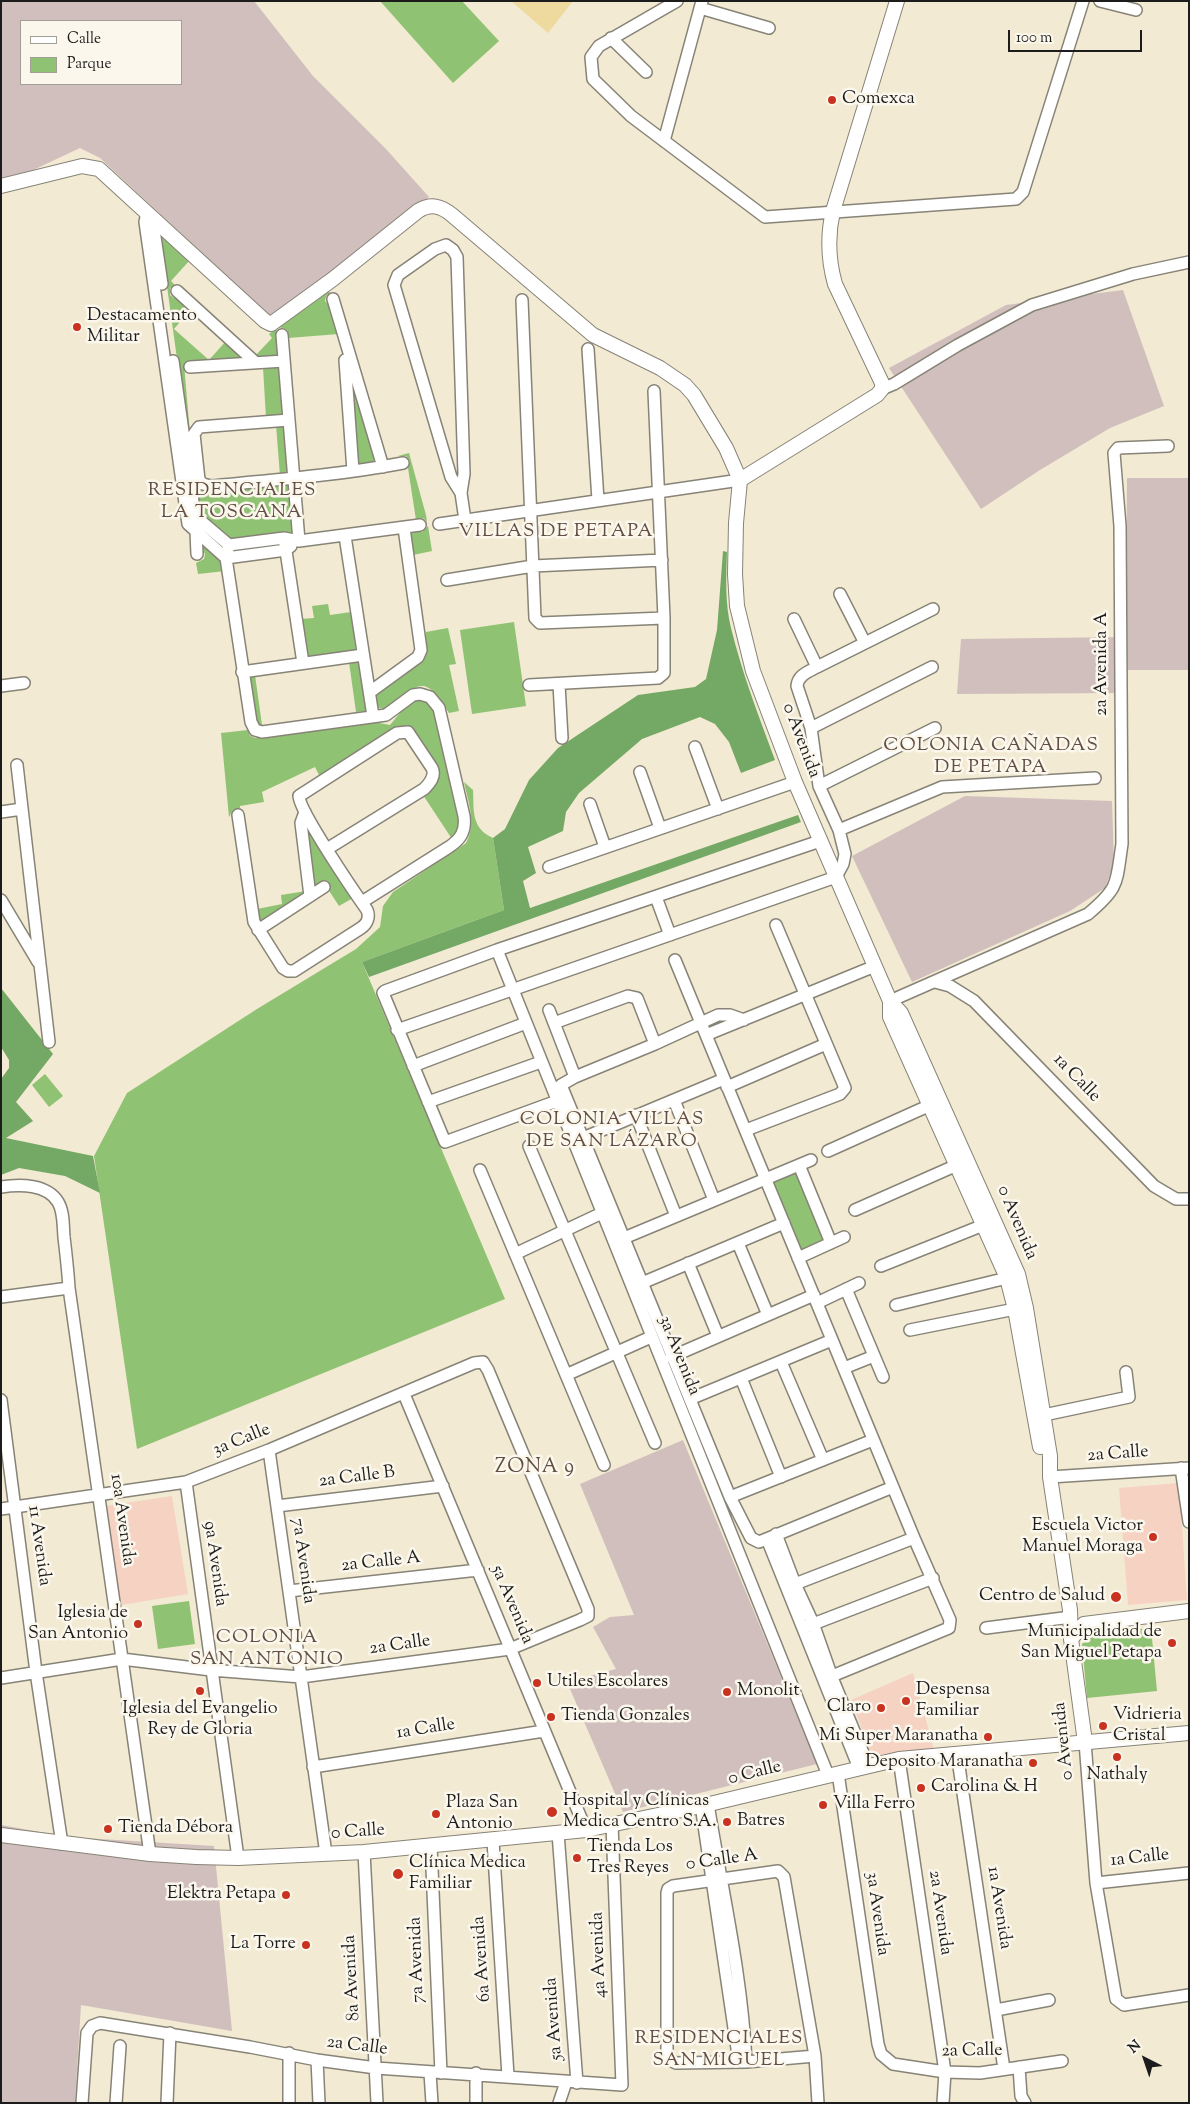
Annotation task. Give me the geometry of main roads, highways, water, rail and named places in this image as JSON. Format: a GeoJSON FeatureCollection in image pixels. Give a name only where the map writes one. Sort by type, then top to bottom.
{"type":"FeatureCollection","features":[{"type":"Feature","properties":{"kind":"main road"},"geometry":{"type":"LineString","coordinates":[[1,186],[82,166],[95,167],[104,172],[265,321],[271,324],[333,279],[418,211],[427,207],[442,208],[593,335],[660,368],[685,385],[699,402],[726,448],[740,480],[877,395],[882,390],[882,383],[835,284],[828,250],[833,211],[897,1]]}},
{"type":"Feature","properties":{"kind":"main road","name":"0 Avenida"},"geometry":{"type":"LineString","coordinates":[[740,480],[736,531],[735,574],[737,606],[753,671],[795,782],[820,841],[890,1001],[901,1013],[936,1103],[957,1165],[1012,1258],[1023,1293],[1050,1456],[1050,1477],[1070,1614],[1071,1639],[1085,1742]]}},
{"type":"Feature","properties":{"kind":"main road","name":"0 Avenida"},"geometry":{"type":"LineString","coordinates":[[936,1103],[990,1222],[1015,1309],[1041,1456],[1050,1477]]}},
{"type":"Feature","properties":{"kind":"main road"},"geometry":{"type":"LineString","coordinates":[[1071,1639],[1084,1624],[1189,1611]]}},
{"type":"Feature","properties":{"kind":"main road"},"geometry":{"type":"LineString","coordinates":[[1070,1614],[1084,1624]]}},
{"type":"Feature","properties":{"kind":"main road","name":"0 Calle"},"geometry":{"type":"LineString","coordinates":[[1,1835],[150,1854],[238,1858],[364,1852],[586,1830],[705,1805],[898,1759],[1189,1733]]}},
{"type":"Feature","properties":{"kind":"place","name":"Comexca"},"geometry":{"type":"Point","coordinates":[832,100]}},
{"type":"Feature","properties":{"kind":"place","name":"Destacamento Militar"},"geometry":{"type":"Point","coordinates":[77,327]}},
{"type":"Feature","properties":{"kind":"place","name":"Escuela Victor Manuel Moraga"},"geometry":{"type":"Point","coordinates":[1153,1537]}},
{"type":"Feature","properties":{"kind":"place","name":"Centro de Salud"},"geometry":{"type":"Point","coordinates":[1116,1597]}},
{"type":"Feature","properties":{"kind":"place","name":"Iglesia de San Antonio"},"geometry":{"type":"Point","coordinates":[138,1624]}},
{"type":"Feature","properties":{"kind":"place","name":"Municipalidad de San Miguel Petapa"},"geometry":{"type":"Point","coordinates":[1172,1643]}},
{"type":"Feature","properties":{"kind":"place","name":"Utiles Escolares"},"geometry":{"type":"Point","coordinates":[537,1683]}},
{"type":"Feature","properties":{"kind":"place","name":"Iglesia del Evangelio Rey de Gloria"},"geometry":{"type":"Point","coordinates":[200,1691]}},
{"type":"Feature","properties":{"kind":"place","name":"Monolit"},"geometry":{"type":"Point","coordinates":[727,1692]}},
{"type":"Feature","properties":{"kind":"place","name":"Despensa Familiar"},"geometry":{"type":"Point","coordinates":[906,1701]}},
{"type":"Feature","properties":{"kind":"place","name":"Claro"},"geometry":{"type":"Point","coordinates":[881,1708]}},
{"type":"Feature","properties":{"kind":"place","name":"Tienda Gonzales"},"geometry":{"type":"Point","coordinates":[551,1717]}},
{"type":"Feature","properties":{"kind":"place","name":"Vidrieria Cristal"},"geometry":{"type":"Point","coordinates":[1103,1726]}},
{"type":"Feature","properties":{"kind":"place","name":"Mi Super Maranatha"},"geometry":{"type":"Point","coordinates":[988,1737]}},
{"type":"Feature","properties":{"kind":"place","name":"Nathaly"},"geometry":{"type":"Point","coordinates":[1117,1757]}},
{"type":"Feature","properties":{"kind":"place","name":"Deposito Maranatha"},"geometry":{"type":"Point","coordinates":[1033,1763]}},
{"type":"Feature","properties":{"kind":"place","name":"Carolina & H"},"geometry":{"type":"Point","coordinates":[921,1788]}},
{"type":"Feature","properties":{"kind":"place","name":"Villa Ferro"},"geometry":{"type":"Point","coordinates":[823,1805]}},
{"type":"Feature","properties":{"kind":"place","name":"Hospital y Clínicas Medica Centro S.A."},"geometry":{"type":"Point","coordinates":[552,1812]}},
{"type":"Feature","properties":{"kind":"place","name":"Plaza San Antonio"},"geometry":{"type":"Point","coordinates":[436,1814]}},
{"type":"Feature","properties":{"kind":"place","name":"Batres"},"geometry":{"type":"Point","coordinates":[727,1822]}},
{"type":"Feature","properties":{"kind":"place","name":"Tienda Débora"},"geometry":{"type":"Point","coordinates":[108,1829]}},
{"type":"Feature","properties":{"kind":"place","name":"Tienda Los Tres Reyes"},"geometry":{"type":"Point","coordinates":[577,1858]}},
{"type":"Feature","properties":{"kind":"place","name":"Clínica Medica Familiar"},"geometry":{"type":"Point","coordinates":[398,1874]}},
{"type":"Feature","properties":{"kind":"place","name":"Elektra Petapa"},"geometry":{"type":"Point","coordinates":[286,1895]}},
{"type":"Feature","properties":{"kind":"place","name":"La Torre"},"geometry":{"type":"Point","coordinates":[306,1945]}},
{"type":"Feature","properties":{"kind":"district","name":"RESIDENCIALES LA TOSCANA"},"geometry":{"type":"Point","coordinates":[232,503]}},
{"type":"Feature","properties":{"kind":"district","name":"VILLAS DE PETAPA"},"geometry":{"type":"Point","coordinates":[556,533]}},
{"type":"Feature","properties":{"kind":"district","name":"COLONIA CAÑADAS DE PETAPA"},"geometry":{"type":"Point","coordinates":[991,758]}},
{"type":"Feature","properties":{"kind":"district","name":"COLONIA VILLAS DE SAN LÁZARO"},"geometry":{"type":"Point","coordinates":[612,1132]}},
{"type":"Feature","properties":{"kind":"district","name":"ZONA 9"},"geometry":{"type":"Point","coordinates":[535,1469]}},
{"type":"Feature","properties":{"kind":"district","name":"COLONIA SAN ANTONIO"},"geometry":{"type":"Point","coordinates":[267,1650]}},
{"type":"Feature","properties":{"kind":"district","name":"RESIDENCIALES SAN MIGUEL"},"geometry":{"type":"Point","coordinates":[719,2051]}}]}
